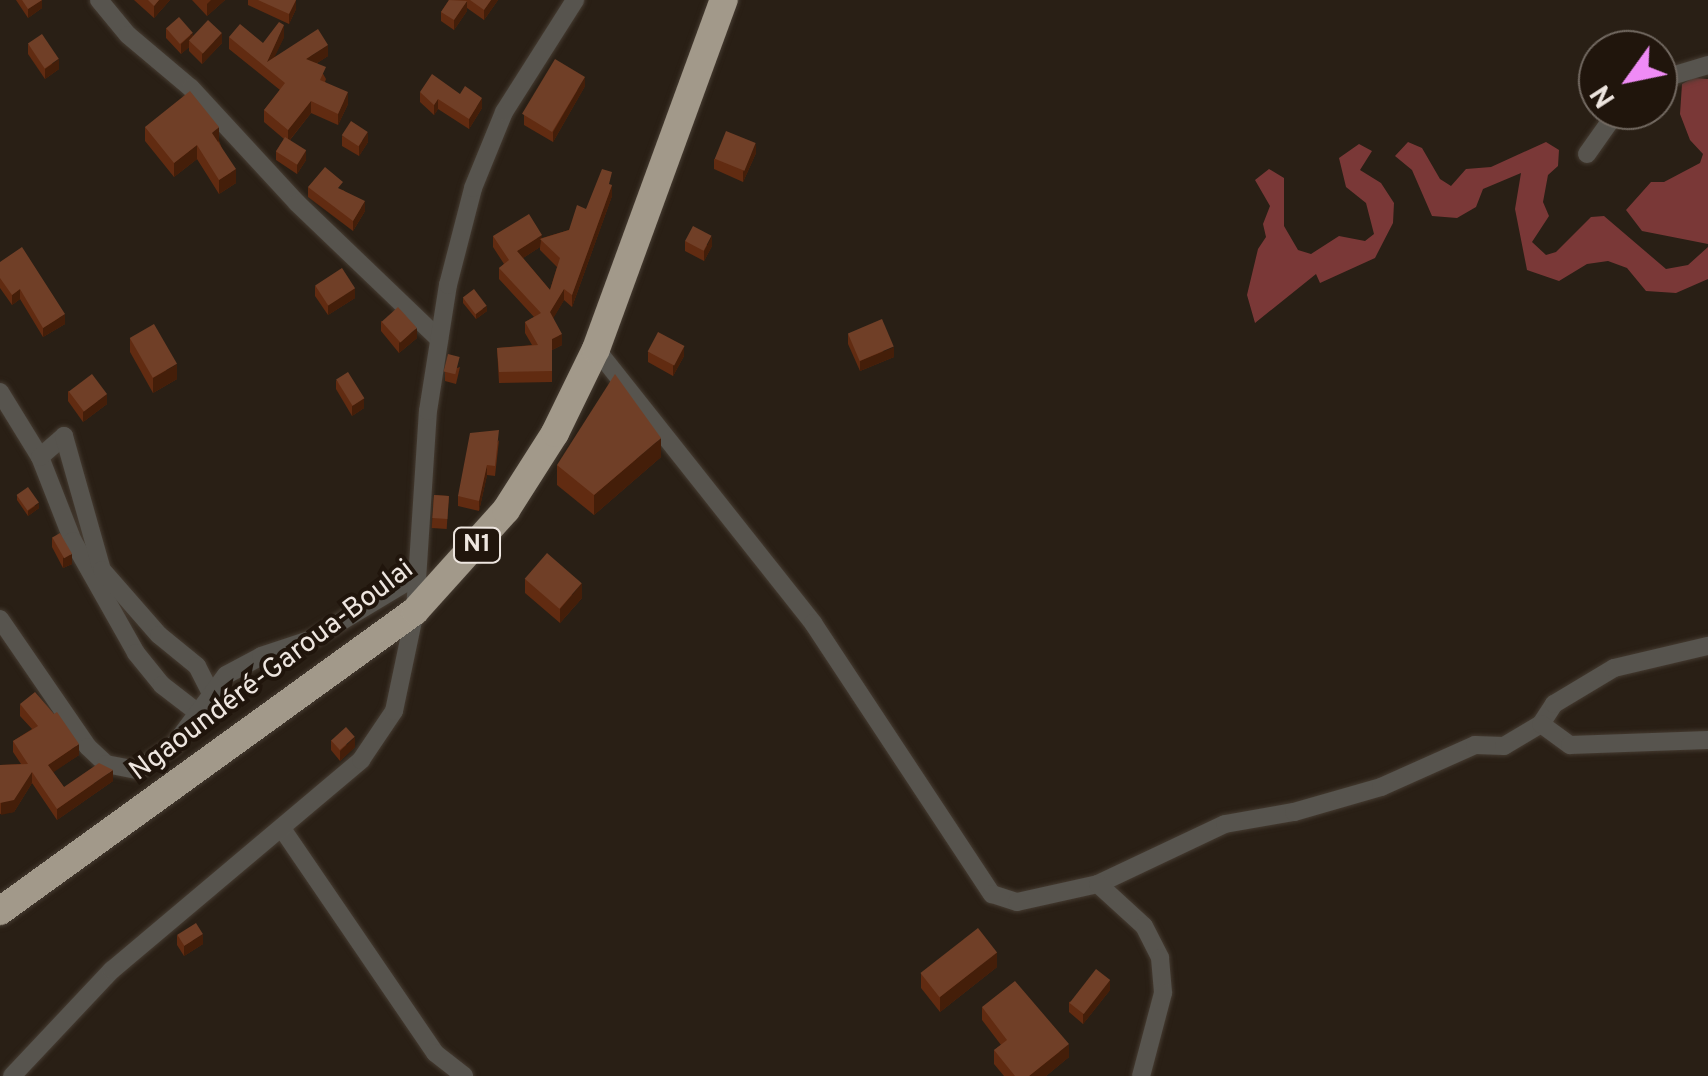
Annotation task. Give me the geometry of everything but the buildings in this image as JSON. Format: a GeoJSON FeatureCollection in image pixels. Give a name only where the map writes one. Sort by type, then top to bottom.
{"type":"FeatureCollection","features":[{"type":"Feature","properties":{"kind":"highway","name":"Ngaoundéré-Garoua-Boulai"},"geometry":{"type":"LineString","coordinates":[[0,911],[415,612],[506,510],[555,433],[596,349],[724,0]]}},
{"type":"Feature","properties":{"kind":"street"},"geometry":{"type":"LineString","coordinates":[[99,0],[128,35],[191,88],[297,203],[439,339]]}},
{"type":"Feature","properties":{"kind":"street"},"geometry":{"type":"LineString","coordinates":[[12,1076],[112,970],[361,760],[394,711],[415,612],[428,410],[439,339],[473,188],[504,112],[575,0]]}},
{"type":"Feature","properties":{"kind":"street"},"geometry":{"type":"LineString","coordinates":[[1678,74],[1708,66]]}},
{"type":"Feature","properties":{"kind":"street"},"geometry":{"type":"LineString","coordinates":[[1587,154],[1604,130]]}},
{"type":"Feature","properties":{"kind":"street"},"geometry":{"type":"LineString","coordinates":[[596,349],[813,623],[992,894],[1017,902],[1098,884],[1226,824],[1294,812],[1380,788],[1474,745],[1504,746],[1541,724],[1554,704],[1614,668],[1708,646]]}},
{"type":"Feature","properties":{"kind":"street"},"geometry":{"type":"LineString","coordinates":[[0,392],[40,456],[73,540],[136,653],[162,685],[197,712]]}},
{"type":"Feature","properties":{"kind":"street"},"geometry":{"type":"LineString","coordinates":[[40,456],[64,436],[102,570],[159,635],[196,666],[212,693]]}},
{"type":"Feature","properties":{"kind":"street"},"geometry":{"type":"LineString","coordinates":[[0,620],[88,746],[106,764],[137,770],[174,745],[226,675],[261,656],[312,639],[417,576]]}},
{"type":"Feature","properties":{"kind":"street"},"geometry":{"type":"LineString","coordinates":[[1541,724],[1570,745],[1708,740]]}},
{"type":"Feature","properties":{"kind":"street"},"geometry":{"type":"LineString","coordinates":[[282,830],[435,1053],[464,1076]]}},
{"type":"Feature","properties":{"kind":"street"},"geometry":{"type":"LineString","coordinates":[[1098,884],[1144,926],[1160,958],[1163,993],[1141,1076]]}},
{"type":"Feature","properties":{"kind":"shaded area"},"geometry":{"type":"Polygon","coordinates":[[[1693,78],[1708,79],[1708,244],[1642,231],[1626,210],[1651,182],[1664,182],[1700,163],[1703,154],[1690,140],[1680,114],[1682,84],[1693,78]]]}},
{"type":"Feature","properties":{"kind":"shaded area"},"geometry":{"type":"Polygon","coordinates":[[[1408,142],[1422,148],[1440,179],[1451,186],[1466,169],[1491,167],[1546,142],[1559,150],[1558,166],[1548,175],[1543,202],[1549,216],[1532,242],[1546,255],[1556,252],[1591,217],[1604,216],[1666,269],[1688,265],[1708,247],[1708,279],[1676,293],[1646,291],[1627,268],[1608,261],[1587,264],[1559,281],[1527,270],[1515,209],[1521,173],[1483,189],[1476,207],[1457,218],[1432,216],[1412,170],[1395,156],[1408,142]]]}},
{"type":"Feature","properties":{"kind":"shaded area"},"geometry":{"type":"Polygon","coordinates":[[[1359,144],[1372,151],[1360,170],[1381,183],[1394,203],[1393,223],[1375,258],[1320,283],[1316,274],[1255,323],[1247,295],[1258,249],[1266,237],[1263,224],[1270,206],[1255,180],[1269,169],[1284,178],[1284,226],[1298,250],[1311,254],[1339,236],[1365,241],[1374,234],[1366,203],[1346,187],[1339,158],[1359,144]]]}}]}
